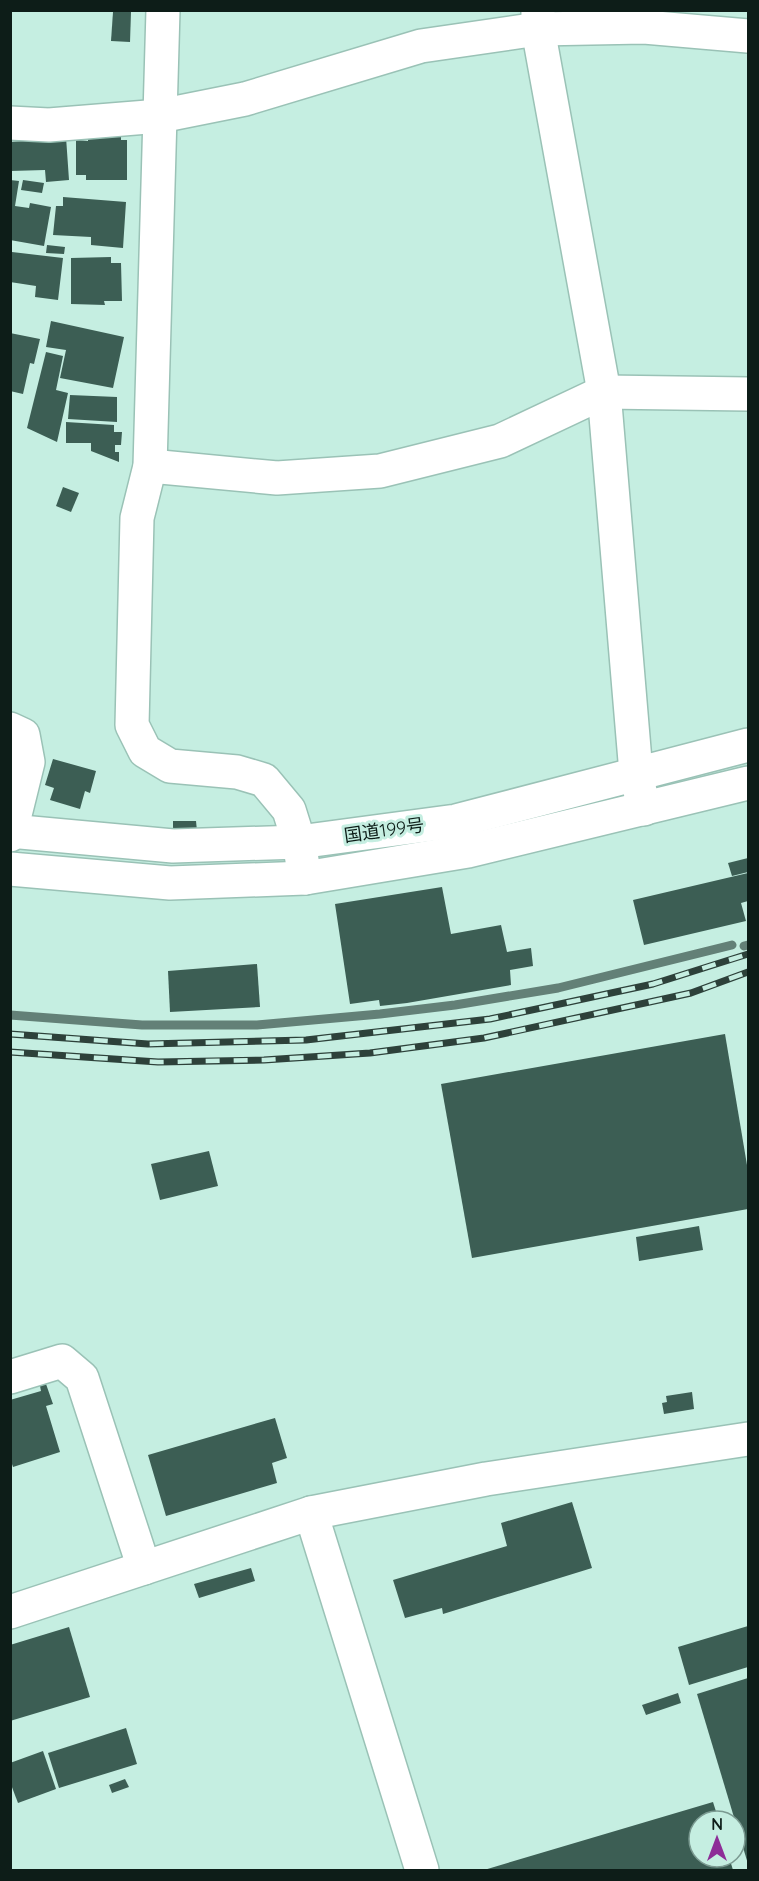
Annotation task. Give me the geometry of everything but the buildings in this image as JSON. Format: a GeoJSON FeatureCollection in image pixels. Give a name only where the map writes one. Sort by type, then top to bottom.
{"type":"FeatureCollection","features":[{"type":"Feature","properties":{"kind":"main road"},"geometry":{"type":"LineString","coordinates":[[163,10],[150,466],[137,518],[132,725],[145,751],[170,766],[237,772],[264,780],[289,810],[299,842],[304,878]]}},
{"type":"Feature","properties":{"kind":"main road"},"geometry":{"type":"LineString","coordinates":[[538,20],[604,392],[636,773],[644,809]]}},
{"type":"Feature","properties":{"kind":"main road"},"geometry":{"type":"LineString","coordinates":[[10,123],[49,124],[160,116],[245,99],[421,45],[538,20],[748,36]]}},
{"type":"Feature","properties":{"kind":"main road"},"geometry":{"type":"LineString","coordinates":[[150,466],[278,478],[380,471],[500,441],[604,392],[748,394]]}},
{"type":"Feature","properties":{"kind":"main road"},"geometry":{"type":"LineString","coordinates":[[10,729],[23,735],[28,762],[11,833]]}},
{"type":"Feature","properties":{"kind":"main road","name":"国道199号"},"geometry":{"type":"LineString","coordinates":[[11,833],[173,846],[299,842],[456,821],[748,745]]}},
{"type":"Feature","properties":{"kind":"main road","name":"国道199号"},"geometry":{"type":"LineString","coordinates":[[10,869],[170,883],[304,878],[468,851],[748,783]]}},
{"type":"Feature","properties":{"kind":"main road"},"geometry":{"type":"LineString","coordinates":[[10,1377],[62,1361],[82,1378],[144,1568]]}},
{"type":"Feature","properties":{"kind":"main road"},"geometry":{"type":"LineString","coordinates":[[10,1612],[311,1513],[486,1479],[748,1439]]}},
{"type":"Feature","properties":{"kind":"main road"},"geometry":{"type":"LineString","coordinates":[[311,1513],[422,1870]]}},
{"type":"Feature","properties":{"kind":"waterway"},"geometry":{"type":"LineString","coordinates":[[10,1015],[142,1025],[257,1025],[380,1014],[455,1005],[558,988],[732,945]]}},
{"type":"Feature","properties":{"kind":"waterway"},"geometry":{"type":"LineString","coordinates":[[744,946],[748,945]]}},
{"type":"Feature","properties":{"kind":"railway"},"geometry":{"type":"LineString","coordinates":[[10,1034],[148,1044],[306,1040],[490,1019],[653,984],[748,954]]}},
{"type":"Feature","properties":{"kind":"railway"},"geometry":{"type":"LineString","coordinates":[[10,1052],[158,1062],[264,1060],[370,1053],[484,1038],[691,993],[748,972]]}}]}
